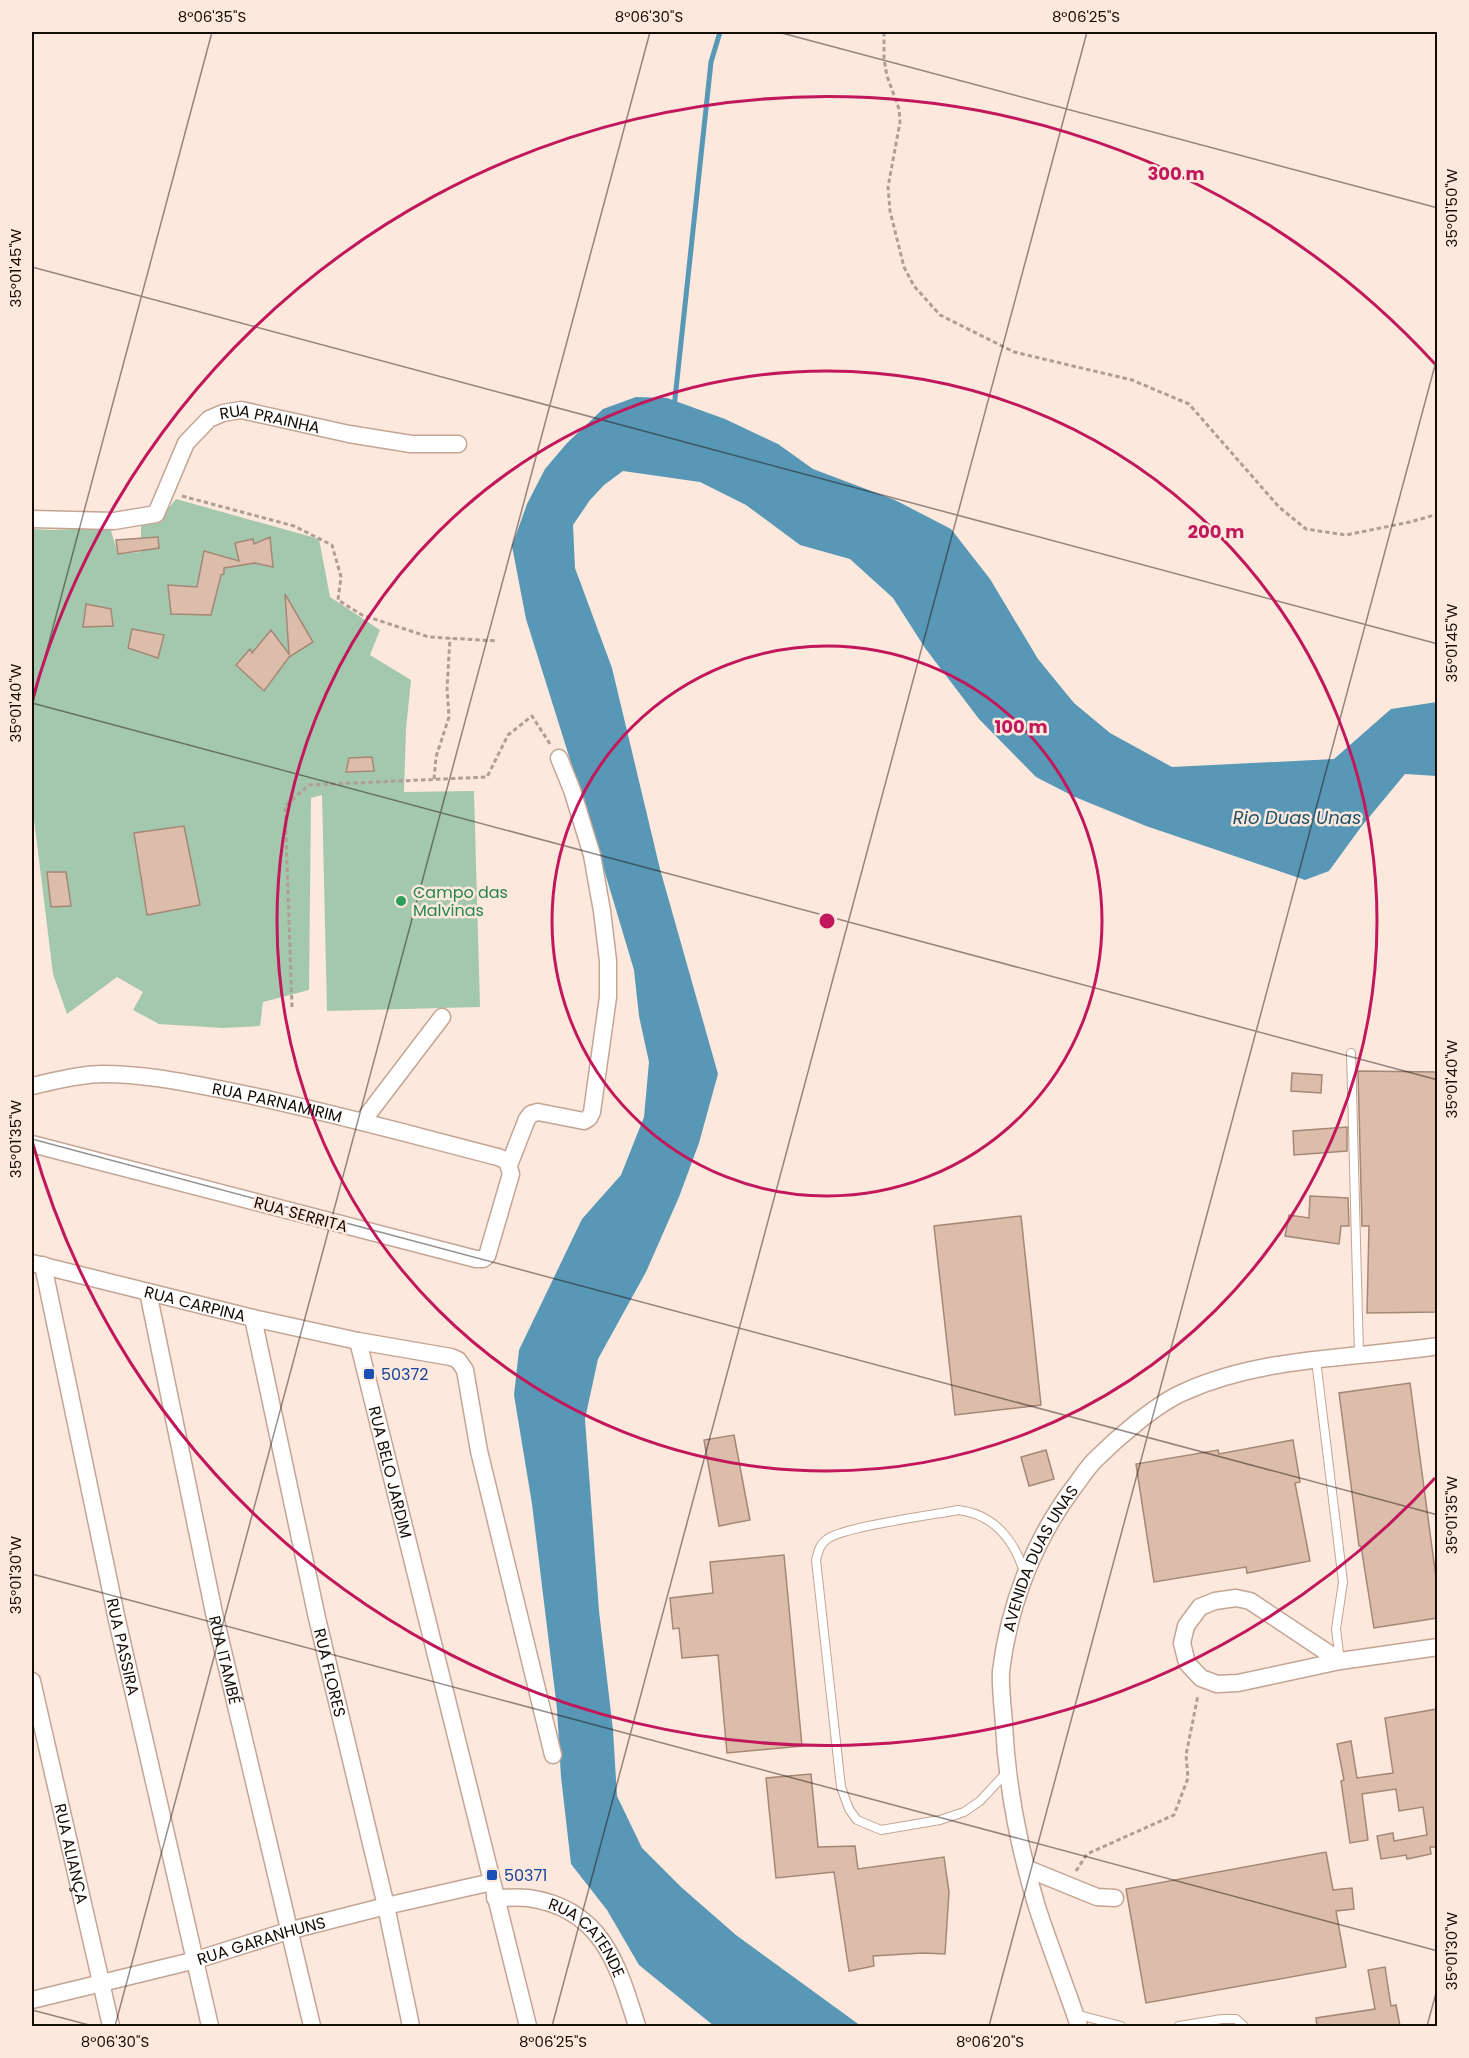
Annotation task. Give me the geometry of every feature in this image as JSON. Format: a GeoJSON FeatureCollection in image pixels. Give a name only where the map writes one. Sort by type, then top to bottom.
{"type":"FeatureCollection","features":[{"type":"Feature","properties":{"kind":"street","name":"RUA PRAINHA"},"geometry":{"type":"LineString","coordinates":[[32,519],[114,521],[156,514],[186,443],[209,419],[223,413],[241,410],[349,434],[411,444],[458,444]]}},
{"type":"Feature","properties":{"kind":"street"},"geometry":{"type":"LineString","coordinates":[[510,1169],[527,1119],[531,1114],[538,1112],[584,1121],[589,1118],[592,1112],[608,998],[608,961],[592,855],[572,790],[559,758]]}},
{"type":"Feature","properties":{"kind":"street"},"geometry":{"type":"LineString","coordinates":[[362,1122],[442,1017]]}},
{"type":"Feature","properties":{"kind":"street","name":"RUA PARNAMIRIM"},"geometry":{"type":"LineString","coordinates":[[32,1086],[82,1075],[146,1076],[280,1101],[498,1157],[507,1161],[510,1169]]}},
{"type":"Feature","properties":{"kind":"street","name":"RUA SERRITA"},"geometry":{"type":"LineString","coordinates":[[32,1144],[476,1259],[488,1256],[510,1169]]}},
{"type":"Feature","properties":{"kind":"street","name":"RUA CARPINA"},"geometry":{"type":"LineString","coordinates":[[37,1264],[253,1318],[358,1341]]}},
{"type":"Feature","properties":{"kind":"street","name":"RUA PASSIRA"},"geometry":{"type":"LineString","coordinates":[[37,1264],[210,2026]]}},
{"type":"Feature","properties":{"kind":"street","name":"RUA ITAMBÉ"},"geometry":{"type":"LineString","coordinates":[[147,1292],[214,1613],[312,2026]]}},
{"type":"Feature","properties":{"kind":"street","name":"RUA FLORES"},"geometry":{"type":"LineString","coordinates":[[253,1318],[317,1618],[386,1906],[411,2026]]}},
{"type":"Feature","properties":{"kind":"street"},"geometry":{"type":"LineString","coordinates":[[358,1341],[451,1357],[458,1360],[465,1370],[479,1451],[553,1755]]}},
{"type":"Feature","properties":{"kind":"street","name":"RUA BELO JARDIM"},"geometry":{"type":"LineString","coordinates":[[358,1341],[528,2026]]}},
{"type":"Feature","properties":{"kind":"street","name":"AVENIDA DUAS UNAS"},"geometry":{"type":"LineString","coordinates":[[1077,2020],[1037,1905],[1010,1798],[1001,1674],[1009,1622],[1033,1554],[1067,1497],[1094,1461],[1146,1416],[1182,1392],[1244,1370],[1276,1364],[1394,1353],[1437,1346]]}},
{"type":"Feature","properties":{"kind":"street"},"geometry":{"type":"LineString","coordinates":[[1340,1661],[1250,1601],[1236,1598],[1215,1601],[1200,1607],[1186,1626],[1182,1643],[1187,1663],[1201,1678],[1217,1684],[1238,1683],[1340,1661],[1437,1647]]}},
{"type":"Feature","properties":{"kind":"street","name":"RUA ALIANÇA"},"geometry":{"type":"LineString","coordinates":[[32,1681],[111,2026]]}},
{"type":"Feature","properties":{"kind":"street"},"geometry":{"type":"LineString","coordinates":[[1028,1869],[1097,1897],[1115,1898]]}},
{"type":"Feature","properties":{"kind":"street","name":"RUA GARANHUNS"},"geometry":{"type":"LineString","coordinates":[[32,2001],[196,1960],[288,1931],[386,1906],[494,1890]]}},
{"type":"Feature","properties":{"kind":"street","name":"RUA CATENDE"},"geometry":{"type":"LineString","coordinates":[[494,1890],[546,1903],[576,1915],[592,1928],[606,1944],[637,2026]]}},
{"type":"Feature","properties":{"kind":"lane"},"geometry":{"type":"LineString","coordinates":[[1351,1053],[1359,1355]]}},
{"type":"Feature","properties":{"kind":"lane"},"geometry":{"type":"LineString","coordinates":[[1316,1360],[1343,1582],[1336,1629],[1340,1661]]}},
{"type":"Feature","properties":{"kind":"lane"},"geometry":{"type":"LineString","coordinates":[[1008,1772],[980,1801],[964,1812],[940,1820],[881,1830],[857,1820],[849,1809],[841,1786],[816,1560],[820,1547],[831,1537],[852,1530],[958,1510],[974,1512],[992,1522],[1006,1536],[1019,1557],[1025,1576]]}},
{"type":"Feature","properties":{"kind":"lane"},"geometry":{"type":"LineString","coordinates":[[1179,2026],[1236,2019],[1244,2026]]}},
{"type":"Feature","properties":{"kind":"lane"},"geometry":{"type":"LineString","coordinates":[[1077,2020],[1121,2026]]}},
{"type":"Feature","properties":{"kind":"path"},"geometry":{"type":"LineString","coordinates":[[884,32],[884,59],[887,75],[900,115],[888,187],[890,211],[904,267],[914,286],[940,315],[1014,352],[1132,380],[1189,404],[1279,507],[1306,530],[1346,535],[1437,514]]}},
{"type":"Feature","properties":{"kind":"path"},"geometry":{"type":"LineString","coordinates":[[165,492],[294,526],[332,545],[341,577],[338,600],[362,615],[429,637],[497,641]]}},
{"type":"Feature","properties":{"kind":"path"},"geometry":{"type":"LineString","coordinates":[[435,779],[436,757],[450,717],[447,688],[450,638]]}},
{"type":"Feature","properties":{"kind":"path"},"geometry":{"type":"LineString","coordinates":[[292,1007],[285,806],[309,785],[487,777],[508,735],[532,716],[559,758]]}},
{"type":"Feature","properties":{"kind":"path"},"geometry":{"type":"LineString","coordinates":[[1067,1885],[1087,1854],[1174,1815],[1188,1778],[1186,1755],[1201,1678]]}},
{"type":"Feature","properties":{"kind":"green space"},"geometry":{"type":"Polygon","coordinates":[[[176,499],[319,539],[330,597],[380,630],[370,655],[411,680],[406,729],[404,792],[474,791],[480,1007],[327,1011],[322,795],[311,798],[309,990],[263,1002],[260,1026],[223,1028],[159,1024],[133,1010],[143,992],[117,977],[67,1014],[53,974],[32,803],[32,529],[110,527],[118,554],[141,552],[141,523],[161,517],[176,499]]]}},
{"type":"Feature","properties":{"kind":"water","name":"Rio Duas Unas"},"geometry":{"type":"Polygon","coordinates":[[[636,397],[667,398],[725,419],[778,444],[813,469],[895,500],[951,529],[990,579],[1038,659],[1074,703],[1110,733],[1172,767],[1334,759],[1391,709],[1437,702],[1437,776],[1405,774],[1361,827],[1329,871],[1305,880],[1146,826],[1075,797],[1036,777],[979,719],[925,648],[893,598],[850,559],[800,545],[746,505],[700,482],[623,471],[604,485],[590,500],[573,525],[575,568],[612,668],[660,869],[718,1074],[699,1143],[679,1197],[646,1272],[598,1359],[585,1419],[599,1611],[613,1730],[617,1796],[642,1848],[681,1887],[736,1935],[861,2026],[714,2026],[639,1965],[607,1910],[571,1864],[561,1777],[557,1709],[532,1504],[514,1395],[519,1350],[582,1219],[621,1175],[644,1117],[649,1062],[639,1016],[634,970],[526,619],[512,546],[527,504],[545,469],[567,443],[603,409],[636,397]]]}},
{"type":"Feature","properties":{"kind":"building"},"geometry":{"type":"Polygon","coordinates":[[[158,537],[159,548],[118,554],[116,540],[158,537]]]}},
{"type":"Feature","properties":{"kind":"building"},"geometry":{"type":"Polygon","coordinates":[[[270,537],[273,567],[255,563],[224,568],[211,615],[171,614],[168,585],[197,587],[204,551],[239,561],[235,543],[253,539],[254,544],[270,537]]]}},
{"type":"Feature","properties":{"kind":"building"},"geometry":{"type":"Polygon","coordinates":[[[285,594],[313,642],[289,657],[264,691],[236,665],[250,649],[252,653],[271,630],[289,654],[285,594]]]}},
{"type":"Feature","properties":{"kind":"building"},"geometry":{"type":"Polygon","coordinates":[[[86,604],[111,609],[113,626],[83,627],[86,604]]]}},
{"type":"Feature","properties":{"kind":"building"},"geometry":{"type":"Polygon","coordinates":[[[132,629],[164,635],[158,658],[128,648],[132,629]]]}},
{"type":"Feature","properties":{"kind":"building"},"geometry":{"type":"Polygon","coordinates":[[[372,757],[374,771],[346,772],[349,758],[372,757]]]}},
{"type":"Feature","properties":{"kind":"building"},"geometry":{"type":"Polygon","coordinates":[[[184,826],[200,905],[147,915],[134,833],[184,826]]]}},
{"type":"Feature","properties":{"kind":"building"},"geometry":{"type":"Polygon","coordinates":[[[47,872],[66,872],[71,906],[51,907],[47,872]]]}},
{"type":"Feature","properties":{"kind":"building"},"geometry":{"type":"Polygon","coordinates":[[[1358,1071],[1437,1072],[1437,1312],[1367,1313],[1369,1226],[1362,1226],[1358,1071]]]}},
{"type":"Feature","properties":{"kind":"building"},"geometry":{"type":"Polygon","coordinates":[[[1292,1073],[1322,1075],[1321,1093],[1291,1091],[1292,1073]]]}},
{"type":"Feature","properties":{"kind":"building"},"geometry":{"type":"Polygon","coordinates":[[[1347,1127],[1347,1151],[1294,1155],[1293,1131],[1347,1127]]]}},
{"type":"Feature","properties":{"kind":"building"},"geometry":{"type":"Polygon","coordinates":[[[1310,1196],[1348,1198],[1349,1226],[1341,1226],[1339,1244],[1285,1236],[1289,1215],[1309,1218],[1310,1196]]]}},
{"type":"Feature","properties":{"kind":"building"},"geometry":{"type":"Polygon","coordinates":[[[1021,1216],[1041,1405],[955,1415],[934,1226],[1021,1216]]]}},
{"type":"Feature","properties":{"kind":"building"},"geometry":{"type":"Polygon","coordinates":[[[1410,1383],[1437,1585],[1437,1618],[1374,1628],[1361,1546],[1359,1546],[1339,1393],[1410,1383]]]}},
{"type":"Feature","properties":{"kind":"building"},"geometry":{"type":"Polygon","coordinates":[[[734,1435],[750,1520],[719,1526],[704,1440],[734,1435]]]}},
{"type":"Feature","properties":{"kind":"building"},"geometry":{"type":"Polygon","coordinates":[[[1293,1440],[1300,1482],[1295,1483],[1310,1561],[1247,1573],[1246,1567],[1154,1582],[1136,1464],[1218,1450],[1219,1454],[1293,1440]]]}},
{"type":"Feature","properties":{"kind":"building"},"geometry":{"type":"Polygon","coordinates":[[[1046,1450],[1054,1479],[1029,1486],[1021,1457],[1046,1450]]]}},
{"type":"Feature","properties":{"kind":"building"},"geometry":{"type":"Polygon","coordinates":[[[784,1555],[802,1746],[727,1753],[718,1655],[682,1658],[679,1628],[673,1629],[670,1598],[713,1593],[710,1562],[784,1555]]]}},
{"type":"Feature","properties":{"kind":"building"},"geometry":{"type":"Polygon","coordinates":[[[1437,1709],[1437,1847],[1430,1847],[1431,1854],[1407,1859],[1406,1855],[1381,1859],[1377,1836],[1393,1833],[1394,1841],[1427,1835],[1423,1807],[1399,1811],[1396,1789],[1362,1794],[1368,1840],[1350,1843],[1341,1781],[1344,1780],[1337,1744],[1351,1741],[1357,1778],[1393,1773],[1385,1718],[1437,1709]]]}},
{"type":"Feature","properties":{"kind":"building"},"geometry":{"type":"Polygon","coordinates":[[[811,1774],[818,1847],[855,1846],[858,1869],[944,1857],[949,1892],[945,1954],[873,1956],[874,1966],[849,1971],[834,1872],[776,1878],[766,1778],[811,1774]]]}},
{"type":"Feature","properties":{"kind":"building"},"geometry":{"type":"Polygon","coordinates":[[[1326,1852],[1333,1890],[1352,1888],[1354,1909],[1336,1911],[1346,1967],[1146,2003],[1126,1889],[1326,1852]]]}},
{"type":"Feature","properties":{"kind":"building"},"geometry":{"type":"Polygon","coordinates":[[[1385,1967],[1391,2006],[1396,2005],[1400,2026],[1317,2026],[1316,2018],[1375,2009],[1368,1970],[1385,1967]]]}},
{"type":"Feature","properties":{"kind":"waterway"},"geometry":{"type":"LineString","coordinates":[[674,408],[711,62],[720,32]]}},
{"type":"Feature","properties":{"kind":"place","name":"Campo das Malvinas"},"geometry":{"type":"Point","coordinates":[401,901]}},
{"type":"Feature","properties":{"kind":"place","name":"50372"},"geometry":{"type":"Point","coordinates":[369,1374]}},
{"type":"Feature","properties":{"kind":"place","name":"50371"},"geometry":{"type":"Point","coordinates":[492,1875]}}]}
